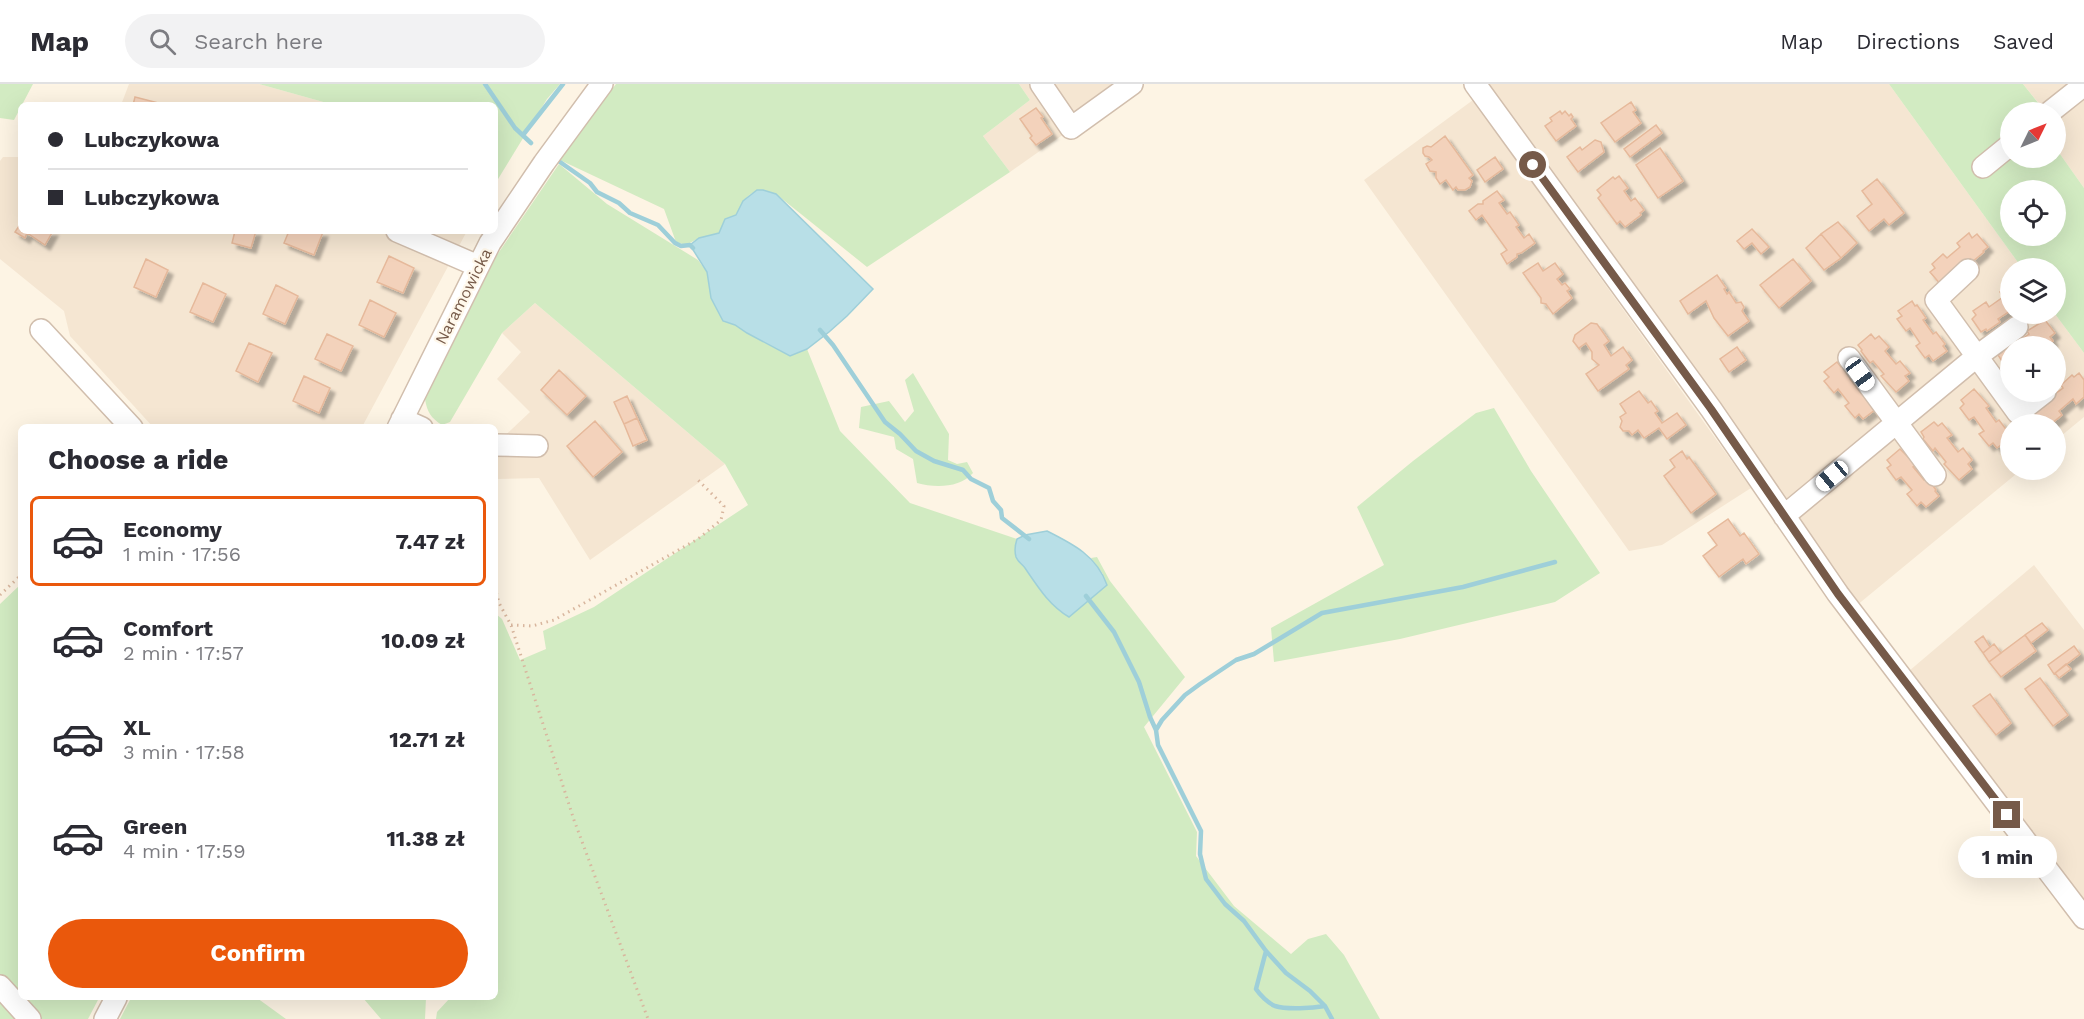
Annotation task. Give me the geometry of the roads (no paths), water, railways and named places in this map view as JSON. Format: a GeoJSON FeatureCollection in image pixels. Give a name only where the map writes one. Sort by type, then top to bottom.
{"type":"FeatureCollection","features":[{"type":"Feature","properties":{"kind":"street","name":"Naramowicka"},"geometry":{"type":"LineString","coordinates":[[498,233],[602,84]]}},
{"type":"Feature","properties":{"kind":"street"},"geometry":{"type":"LineString","coordinates":[[1041,84],[1071,128],[1132,84]]}},
{"type":"Feature","properties":{"kind":"street"},"geometry":{"type":"LineString","coordinates":[[1475,84],[1711,409],[1838,594],[2084,918]]}},
{"type":"Feature","properties":{"kind":"street"},"geometry":{"type":"LineString","coordinates":[[2063,102],[2084,85]]}},
{"type":"Feature","properties":{"kind":"street"},"geometry":{"type":"LineString","coordinates":[[1983,167],[2000,153]]}},
{"type":"Feature","properties":{"kind":"street"},"geometry":{"type":"LineString","coordinates":[[405,234],[478,266]]}},
{"type":"Feature","properties":{"kind":"street","name":"Naramowicka"},"geometry":{"type":"LineString","coordinates":[[400,423],[478,266],[497,234]]}},
{"type":"Feature","properties":{"kind":"street"},"geometry":{"type":"LineString","coordinates":[[1968,270],[1936,300],[2000,389]]}},
{"type":"Feature","properties":{"kind":"street"},"geometry":{"type":"LineString","coordinates":[[1784,516],[1976,357],[2017,327]]}},
{"type":"Feature","properties":{"kind":"street"},"geometry":{"type":"LineString","coordinates":[[41,330],[128,424]]}},
{"type":"Feature","properties":{"kind":"street"},"geometry":{"type":"LineString","coordinates":[[1849,358],[1935,475]]}},
{"type":"Feature","properties":{"kind":"street"},"geometry":{"type":"LineString","coordinates":[[2010,402],[2018,413],[2032,402]]}},
{"type":"Feature","properties":{"kind":"street"},"geometry":{"type":"LineString","coordinates":[[498,445],[537,446]]}},
{"type":"Feature","properties":{"kind":"street"},"geometry":{"type":"LineString","coordinates":[[0,986],[30,1019]]}},
{"type":"Feature","properties":{"kind":"street"},"geometry":{"type":"LineString","coordinates":[[105,1019],[115,1000]]}},
{"type":"Feature","properties":{"kind":"water"},"geometry":{"type":"Polygon","coordinates":[[[757,190],[776,194],[873,289],[829,332],[807,349],[790,356],[735,325],[723,321],[711,298],[707,272],[690,245],[699,238],[719,233],[725,219],[736,215],[743,201],[757,190]]]}},
{"type":"Feature","properties":{"kind":"water"},"geometry":{"type":"Polygon","coordinates":[[[1047,531],[1083,552],[1097,566],[1107,585],[1069,617],[1039,589],[1016,557],[1017,539],[1025,535],[1047,531]]]}},
{"type":"Feature","properties":{"kind":"waterway"},"geometry":{"type":"LineString","coordinates":[[485,84],[497,102]]}},
{"type":"Feature","properties":{"kind":"waterway"},"geometry":{"type":"LineString","coordinates":[[523,135],[563,84]]}},
{"type":"Feature","properties":{"kind":"waterway"},"geometry":{"type":"LineString","coordinates":[[498,103],[515,128],[531,143]]}},
{"type":"Feature","properties":{"kind":"waterway"},"geometry":{"type":"LineString","coordinates":[[560,162],[590,183],[597,192],[619,203],[630,213],[658,225],[675,243],[681,246],[690,245],[693,248]]}},
{"type":"Feature","properties":{"kind":"waterway"},"geometry":{"type":"LineString","coordinates":[[820,330],[833,345],[885,422],[916,451],[934,461],[963,470],[971,479],[989,488],[993,501],[1001,510],[1002,518],[1029,539]]}},
{"type":"Feature","properties":{"kind":"waterway"},"geometry":{"type":"LineString","coordinates":[[1156,730],[1185,695],[1200,684],[1236,660],[1254,654],[1322,613],[1463,587],[1555,562]]}},
{"type":"Feature","properties":{"kind":"waterway"},"geometry":{"type":"LineString","coordinates":[[1086,596],[1114,632],[1139,682],[1156,730],[1158,745],[1201,831],[1200,854],[1206,879],[1225,904],[1244,921],[1266,951],[1286,973],[1325,1006],[1332,1019]]}},
{"type":"Feature","properties":{"kind":"waterway"},"geometry":{"type":"LineString","coordinates":[[1266,951],[1256,989],[1264,999],[1280,1007],[1325,1006]]}}]}
